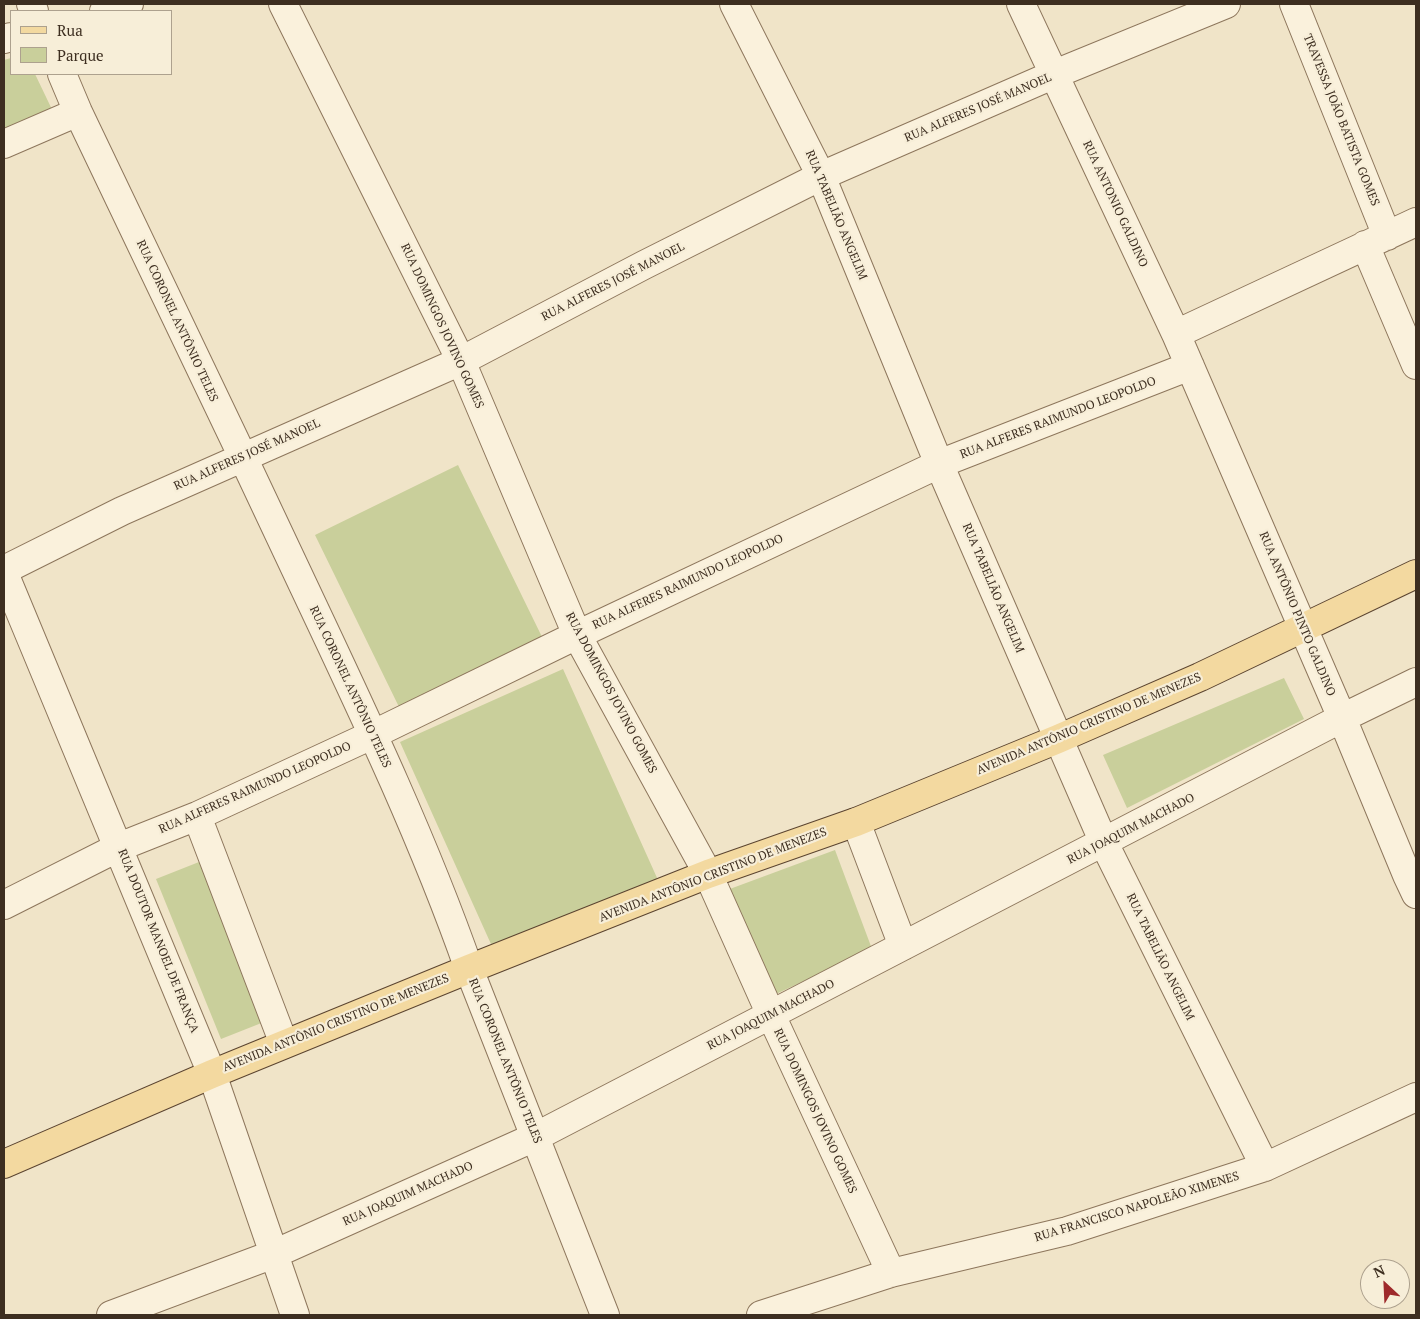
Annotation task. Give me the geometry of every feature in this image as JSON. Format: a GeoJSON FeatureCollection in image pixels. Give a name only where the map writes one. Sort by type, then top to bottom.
{"type":"FeatureCollection","features":[{"type":"Feature","properties":{"kind":"main road","name":"AVENIDA ANTÔNIO CRISTINO DE MENEZES"},"geometry":{"type":"LineString","coordinates":[[4,1164],[212,1074],[469,969],[708,874],[856,822],[1058,739],[1200,677],[1416,574]]}},
{"type":"Feature","properties":{"kind":"street"},"geometry":{"type":"LineString","coordinates":[[108,10],[129,4]]}},
{"type":"Feature","properties":{"kind":"street","name":"RUA DOMINGOS JOVINO GOMES"},"geometry":{"type":"LineString","coordinates":[[283,4],[461,361],[577,635],[708,874],[771,1015],[891,1273]]}},
{"type":"Feature","properties":{"kind":"street","name":"RUA TABELIÃO ANGELIM"},"geometry":{"type":"LineString","coordinates":[[734,4],[821,176],[939,464],[1104,843],[1265,1167]]}},
{"type":"Feature","properties":{"kind":"street","name":"RUA ANTONIO GALDINO"},"geometry":{"type":"LineString","coordinates":[[1021,4],[1176,334]]}},
{"type":"Feature","properties":{"kind":"street","name":"RUA ALFERES JOSÉ MANOEL"},"geometry":{"type":"LineString","coordinates":[[4,571],[122,511],[461,361],[644,265],[821,176],[1055,74],[1226,4]]}},
{"type":"Feature","properties":{"kind":"street","name":"TRAVESSA JOÃO BATISTA GOMES"},"geometry":{"type":"LineString","coordinates":[[1294,4],[1376,240],[1416,365]]}},
{"type":"Feature","properties":{"kind":"street","name":"RUA CORONEL ANTÔNIO TELES"},"geometry":{"type":"LineString","coordinates":[[62,75],[78,112],[374,734],[455,929],[605,1315]]}},
{"type":"Feature","properties":{"kind":"street"},"geometry":{"type":"LineString","coordinates":[[4,144],[78,112]]}},
{"type":"Feature","properties":{"kind":"street"},"geometry":{"type":"LineString","coordinates":[[1176,334],[1416,222]]}},
{"type":"Feature","properties":{"kind":"street","name":"RUA ANTÔNIO PINTO GALDINO"},"geometry":{"type":"LineString","coordinates":[[1176,334],[1416,894]]}},
{"type":"Feature","properties":{"kind":"street","name":"RUA ALFERES RAIMUNDO LEOPOLDO"},"geometry":{"type":"LineString","coordinates":[[4,905],[120,848],[197,816],[374,734],[577,635],[939,464],[1190,366]]}},
{"type":"Feature","properties":{"kind":"street","name":"RUA DOUTOR MANOEL DE FRANÇA"},"geometry":{"type":"LineString","coordinates":[[4,571],[212,1074],[295,1315]]}},
{"type":"Feature","properties":{"kind":"street","name":"RUA JOAQUIM MACHADO"},"geometry":{"type":"LineString","coordinates":[[111,1315],[274,1254],[535,1137],[1342,718],[1416,682]]}},
{"type":"Feature","properties":{"kind":"street"},"geometry":{"type":"LineString","coordinates":[[197,816],[284,1044]]}},
{"type":"Feature","properties":{"kind":"street"},"geometry":{"type":"LineString","coordinates":[[856,822],[904,946]]}},
{"type":"Feature","properties":{"kind":"street","name":"RUA FRANCISCO NAPOLEÃO XIMENES"},"geometry":{"type":"LineString","coordinates":[[761,1315],[891,1273],[1067,1231],[1265,1167],[1416,1097]]}},
{"type":"Feature","properties":{"kind":"green space"},"geometry":{"type":"Polygon","coordinates":[[[10,58],[10,75],[35,75],[58,122],[4,147],[4,60],[10,58]]]}},
{"type":"Feature","properties":{"kind":"green space"},"geometry":{"type":"Polygon","coordinates":[[[458,465],[543,639],[400,709],[315,535],[458,465]]]}},
{"type":"Feature","properties":{"kind":"green space"},"geometry":{"type":"Polygon","coordinates":[[[563,669],[658,880],[495,953],[400,742],[563,669]]]}},
{"type":"Feature","properties":{"kind":"green space"},"geometry":{"type":"Polygon","coordinates":[[[1284,678],[1304,719],[1127,808],[1103,755],[1284,678]]]}},
{"type":"Feature","properties":{"kind":"green space"},"geometry":{"type":"Polygon","coordinates":[[[835,850],[872,949],[776,994],[719,893],[835,850]]]}},
{"type":"Feature","properties":{"kind":"green space"},"geometry":{"type":"Polygon","coordinates":[[[199,862],[264,1022],[221,1039],[156,879],[199,862]]]}}]}
